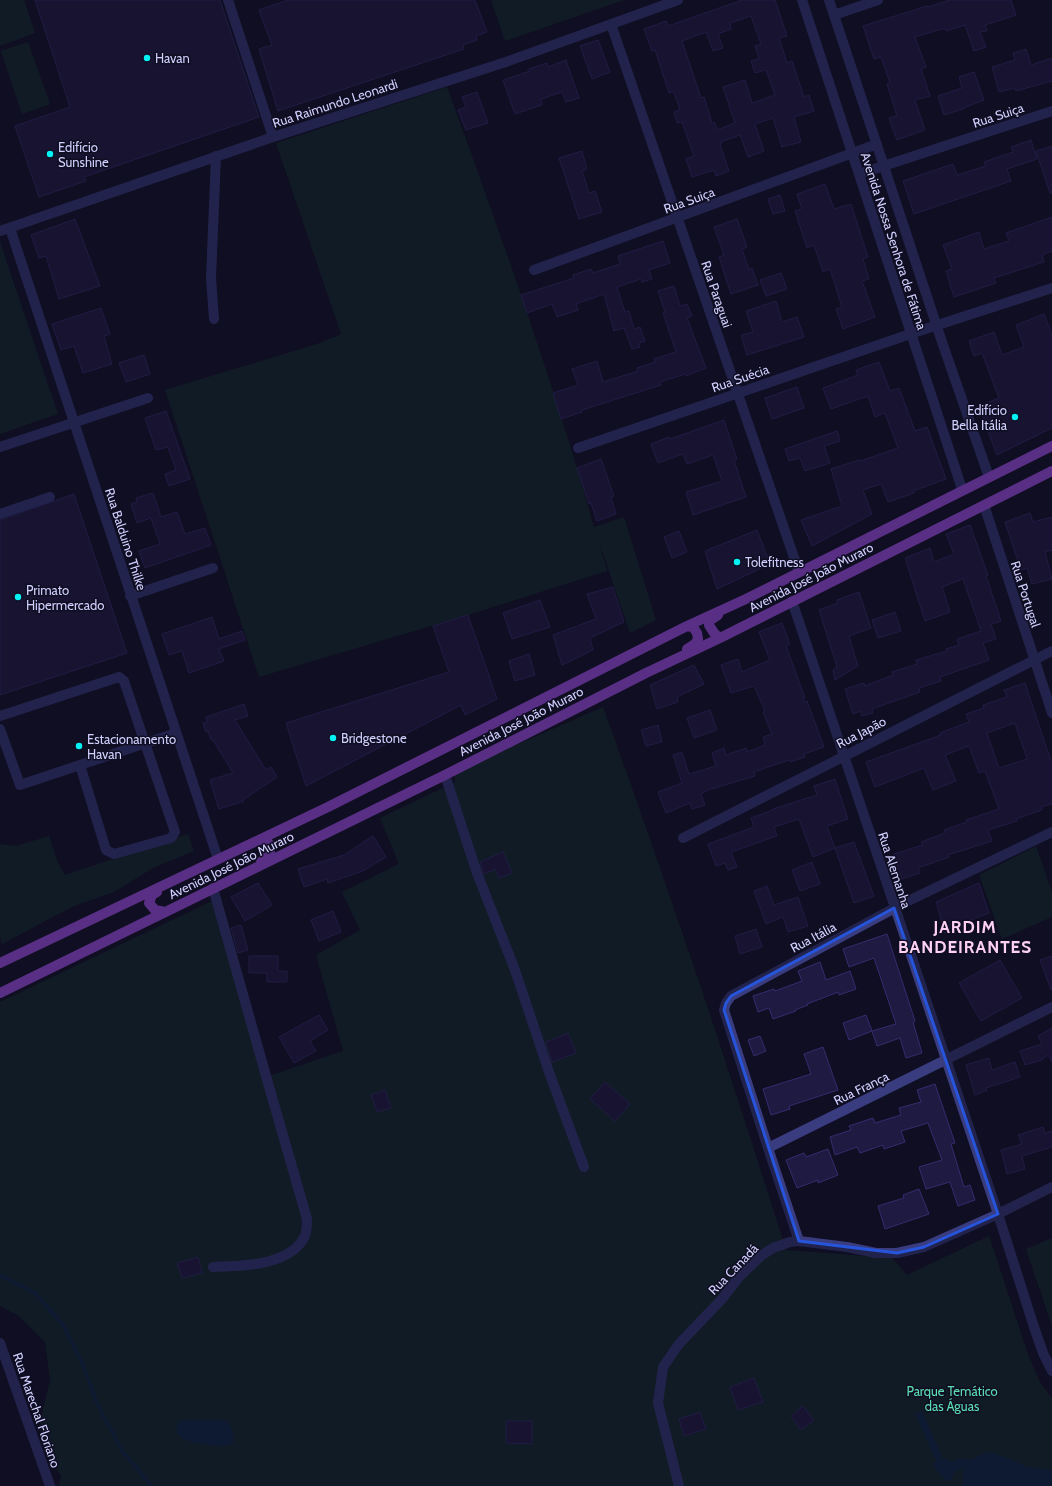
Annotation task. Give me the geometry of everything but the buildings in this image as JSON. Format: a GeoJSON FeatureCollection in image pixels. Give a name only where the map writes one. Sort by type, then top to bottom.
{"type":"FeatureCollection","features":[{"type":"Feature","properties":{"kind":"main road","name":"Avenida José João Muraro"},"geometry":{"type":"LineString","coordinates":[[0,963],[328,807],[687,626],[746,599],[1052,446]]}},
{"type":"Feature","properties":{"kind":"main road"},"geometry":{"type":"LineString","coordinates":[[1005,495],[1052,466]]}},
{"type":"Feature","properties":{"kind":"main road","name":"Avenida José João Muraro"},"geometry":{"type":"LineString","coordinates":[[0,993],[445,775],[1052,471]]}},
{"type":"Feature","properties":{"kind":"main road"},"geometry":{"type":"LineString","coordinates":[[720,638],[710,628],[709,621],[746,599]]}},
{"type":"Feature","properties":{"kind":"main road"},"geometry":{"type":"LineString","coordinates":[[646,673],[695,644],[698,639],[697,633],[693,627],[687,626]]}},
{"type":"Feature","properties":{"kind":"main road"},"geometry":{"type":"LineString","coordinates":[[228,881],[258,864],[268,856],[270,851],[268,842],[265,839],[259,840]]}},
{"type":"Feature","properties":{"kind":"main road"},"geometry":{"type":"LineString","coordinates":[[164,912],[155,910],[151,907],[149,903],[152,895],[188,874]]}},
{"type":"Feature","properties":{"kind":"street"},"geometry":{"type":"LineString","coordinates":[[228,0],[273,137]]}},
{"type":"Feature","properties":{"kind":"street","name":"Rua Raimundo Leonardi"},"geometry":{"type":"LineString","coordinates":[[0,231],[216,156],[506,62],[678,0]]}},
{"type":"Feature","properties":{"kind":"street","name":"Avenida Nossa Senhora de Fátima"},"geometry":{"type":"LineString","coordinates":[[802,0],[962,490]]}},
{"type":"Feature","properties":{"kind":"street","name":"Avenida Nossa Senhora de Fátima"},"geometry":{"type":"LineString","coordinates":[[829,0],[937,325],[990,477]]}},
{"type":"Feature","properties":{"kind":"street"},"geometry":{"type":"LineString","coordinates":[[834,16],[878,0]]}},
{"type":"Feature","properties":{"kind":"street","name":"Rua Paraguai"},"geometry":{"type":"LineString","coordinates":[[611,24],[799,572]]}},
{"type":"Feature","properties":{"kind":"street","name":"Rua Suiça"},"geometry":{"type":"LineString","coordinates":[[859,174],[1052,112]]}},
{"type":"Feature","properties":{"kind":"street","name":"Rua Suiça"},"geometry":{"type":"LineString","coordinates":[[534,270],[877,144]]}},
{"type":"Feature","properties":{"kind":"street"},"geometry":{"type":"LineString","coordinates":[[214,319],[211,278],[216,156]]}},
{"type":"Feature","properties":{"kind":"street","name":"Rua Balduino Thilke"},"geometry":{"type":"LineString","coordinates":[[10,228],[130,596],[218,859]]}},
{"type":"Feature","properties":{"kind":"street"},"geometry":{"type":"LineString","coordinates":[[937,325],[1052,288]]}},
{"type":"Feature","properties":{"kind":"street","name":"Rua Suécia"},"geometry":{"type":"LineString","coordinates":[[578,448],[937,325]]}},
{"type":"Feature","properties":{"kind":"street"},"geometry":{"type":"LineString","coordinates":[[0,447],[148,398]]}},
{"type":"Feature","properties":{"kind":"street"},"geometry":{"type":"LineString","coordinates":[[0,514],[50,497]]}},
{"type":"Feature","properties":{"kind":"street","name":"Rua Portugal"},"geometry":{"type":"LineString","coordinates":[[984,505],[1052,713]]}},
{"type":"Feature","properties":{"kind":"street"},"geometry":{"type":"LineString","coordinates":[[130,596],[213,568]]}},
{"type":"Feature","properties":{"kind":"street","name":"Rua Alemanha"},"geometry":{"type":"LineString","coordinates":[[792,601],[998,1214],[1035,1332],[1043,1354],[1052,1371]]}},
{"type":"Feature","properties":{"kind":"street","name":"Rua Japão"},"geometry":{"type":"LineString","coordinates":[[683,838],[844,755],[1052,651]]}},
{"type":"Feature","properties":{"kind":"street"},"geometry":{"type":"LineString","coordinates":[[0,716],[119,677],[124,681],[175,832],[171,838],[114,854],[108,852],[106,850],[80,765]]}},
{"type":"Feature","properties":{"kind":"street"},"geometry":{"type":"LineString","coordinates":[[0,729],[20,785],[176,733]]}},
{"type":"Feature","properties":{"kind":"street"},"geometry":{"type":"LineString","coordinates":[[445,775],[477,873],[515,970],[584,1167]]}},
{"type":"Feature","properties":{"kind":"street","name":"Rua Itália"},"geometry":{"type":"LineString","coordinates":[[768,1148],[724,1010],[726,1002],[732,996],[894,908],[1052,832]]}},
{"type":"Feature","properties":{"kind":"street"},"geometry":{"type":"LineString","coordinates":[[213,1267],[253,1265],[292,1251],[305,1237],[307,1219],[214,888]]}},
{"type":"Feature","properties":{"kind":"street","name":"Rua França"},"geometry":{"type":"LineString","coordinates":[[768,1148],[1052,1007]]}},
{"type":"Feature","properties":{"kind":"street"},"geometry":{"type":"LineString","coordinates":[[768,1148],[799,1242]]}},
{"type":"Feature","properties":{"kind":"street","name":"Rua Canadá"},"geometry":{"type":"LineString","coordinates":[[679,1486],[658,1403],[663,1367],[679,1344],[722,1299],[740,1276],[762,1255],[774,1248],[790,1242],[847,1247],[876,1253],[897,1253],[924,1247],[998,1214],[1052,1187]]}},
{"type":"Feature","properties":{"kind":"street","name":"Rua Marechal Floriano"},"geometry":{"type":"LineString","coordinates":[[0,1343],[50,1486]]}},
{"type":"Feature","properties":{"kind":"highlighted area"},"geometry":{"type":"Polygon","coordinates":[[[894,908],[998,1214],[924,1247],[897,1253],[799,1241],[724,1010],[726,1003],[731,996],[894,908]]]}},
{"type":"Feature","properties":{"kind":"green space"},"geometry":{"type":"Polygon","coordinates":[[[0,0],[24,0],[35,33],[0,46],[0,0]]]}},
{"type":"Feature","properties":{"kind":"green space"},"geometry":{"type":"Polygon","coordinates":[[[491,0],[624,0],[505,41],[491,0]]]}},
{"type":"Feature","properties":{"kind":"green space"},"geometry":{"type":"Polygon","coordinates":[[[28,42],[50,104],[22,114],[1,51],[28,42]]]}},
{"type":"Feature","properties":{"kind":"green space"},"geometry":{"type":"Polygon","coordinates":[[[447,87],[506,251],[543,361],[594,527],[624,517],[656,620],[630,633],[598,539],[607,571],[468,615],[259,677],[165,390],[317,344],[341,334],[276,143],[447,87]]]}},
{"type":"Feature","properties":{"kind":"green space"},"geometry":{"type":"Polygon","coordinates":[[[0,242],[58,414],[0,434],[0,242]]]}},
{"type":"Feature","properties":{"kind":"green space","name":"Parque Temático das Águas"},"geometry":{"type":"Polygon","coordinates":[[[603,707],[698,978],[786,1250],[892,1258],[907,1275],[989,1236],[1029,1357],[1040,1382],[1052,1398],[1052,1486],[59,1486],[61,1476],[48,1456],[39,1426],[50,1380],[45,1342],[19,1316],[0,1306],[0,1002],[212,901],[263,1078],[343,1051],[316,955],[360,930],[342,892],[399,864],[380,818],[455,782],[454,772],[603,707]]]}},
{"type":"Feature","properties":{"kind":"green space"},"geometry":{"type":"Polygon","coordinates":[[[188,834],[194,851],[153,868],[114,892],[74,906],[2,944],[0,937],[0,844],[16,846],[49,836],[58,863],[65,875],[188,834]]]}},
{"type":"Feature","properties":{"kind":"green space"},"geometry":{"type":"Polygon","coordinates":[[[1036,846],[1052,892],[1052,917],[1002,939],[979,875],[1036,846]]]}},
{"type":"Feature","properties":{"kind":"green space"},"geometry":{"type":"Polygon","coordinates":[[[1052,1238],[1052,1326],[1026,1249],[1052,1238]]]}},
{"type":"Feature","properties":{"kind":"water"},"geometry":{"type":"Polygon","coordinates":[[[922,1411],[943,1459],[953,1462],[960,1458],[969,1460],[988,1452],[995,1453],[1025,1466],[1052,1471],[1052,1486],[962,1486],[963,1467],[956,1471],[950,1480],[945,1480],[934,1467],[933,1463],[936,1460],[915,1414],[922,1411]]]}},
{"type":"Feature","properties":{"kind":"water"},"geometry":{"type":"Polygon","coordinates":[[[181,1420],[227,1421],[233,1432],[233,1443],[228,1446],[217,1446],[202,1444],[182,1438],[176,1430],[177,1424],[181,1420]]]}},
{"type":"Feature","properties":{"kind":"waterway"},"geometry":{"type":"LineString","coordinates":[[0,1275],[35,1293],[64,1326],[83,1365],[97,1403],[122,1451],[152,1486]]}},
{"type":"Feature","properties":{"kind":"place","name":"Havan"},"geometry":{"type":"Point","coordinates":[147,58]}},
{"type":"Feature","properties":{"kind":"place","name":"Edifício Sunshine"},"geometry":{"type":"Point","coordinates":[50,154]}},
{"type":"Feature","properties":{"kind":"place","name":"Edifício Bella Itália"},"geometry":{"type":"Point","coordinates":[1015,417]}},
{"type":"Feature","properties":{"kind":"place","name":"Tolefitness"},"geometry":{"type":"Point","coordinates":[737,562]}},
{"type":"Feature","properties":{"kind":"place","name":"Primato Hipermercado"},"geometry":{"type":"Point","coordinates":[18,597]}},
{"type":"Feature","properties":{"kind":"place","name":"Bridgestone"},"geometry":{"type":"Point","coordinates":[333,738]}},
{"type":"Feature","properties":{"kind":"place","name":"Estacionamento Havan"},"geometry":{"type":"Point","coordinates":[79,746]}},
{"type":"Feature","properties":{"kind":"district","name":"JARDIM BANDEIRANTES"},"geometry":{"type":"Point","coordinates":[965,937]}}]}
